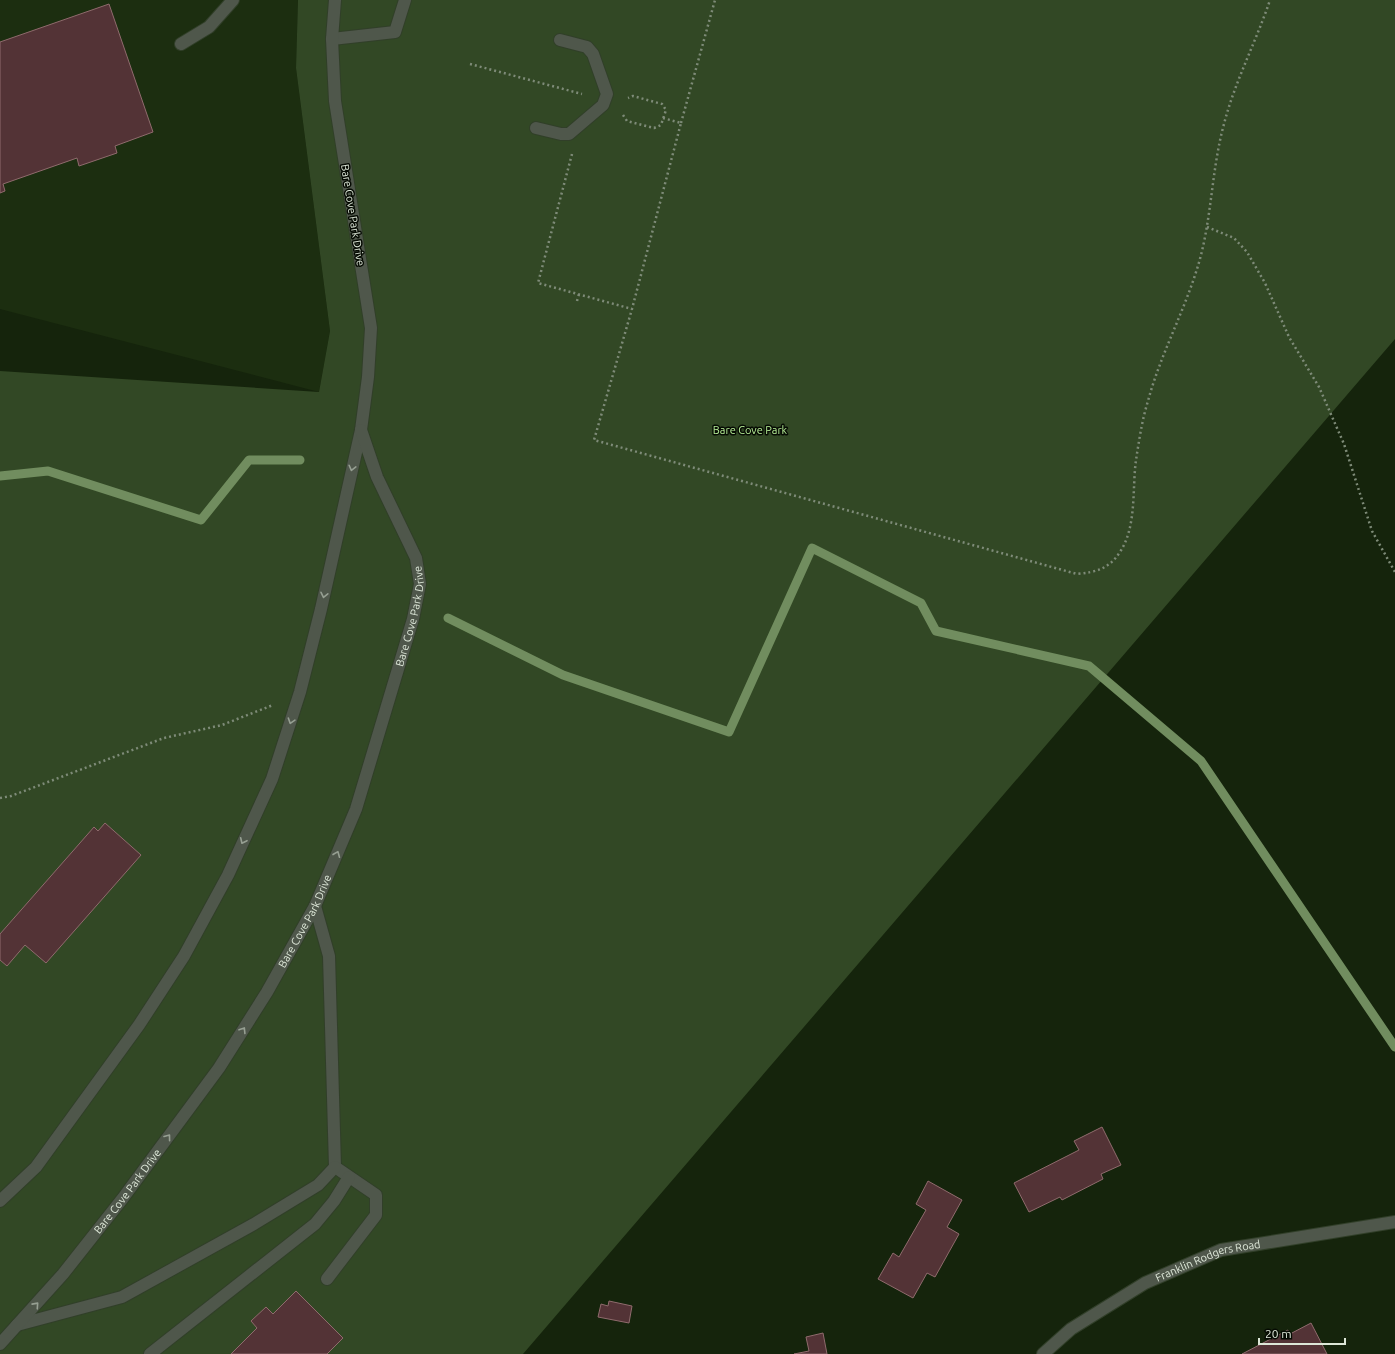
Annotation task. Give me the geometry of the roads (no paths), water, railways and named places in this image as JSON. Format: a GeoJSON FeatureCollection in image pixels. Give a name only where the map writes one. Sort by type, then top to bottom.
{"type":"FeatureCollection","features":[{"type":"Feature","properties":{"kind":"street"},"geometry":{"type":"LineString","coordinates":[[180,44],[209,27],[233,0]]}},
{"type":"Feature","properties":{"kind":"street","name":"Bare Cove Park Drive"},"geometry":{"type":"LineString","coordinates":[[0,1201],[36,1167],[139,1026],[184,956],[228,874],[272,779],[300,692],[321,610],[361,430],[368,377],[371,328],[334,101],[332,39],[335,0]]}},
{"type":"Feature","properties":{"kind":"street"},"geometry":{"type":"LineString","coordinates":[[332,39],[395,32],[404,0]]}},
{"type":"Feature","properties":{"kind":"street"},"geometry":{"type":"LineString","coordinates":[[536,128],[562,134],[569,134],[603,105],[607,94],[593,54],[587,47],[560,40]]}},
{"type":"Feature","properties":{"kind":"street","name":"Bare Cove Park Drive"},"geometry":{"type":"LineString","coordinates":[[0,1344],[77,1257],[219,1068],[267,992],[315,906],[356,809],[413,619],[420,584],[416,558],[377,477],[361,430]]}},
{"type":"Feature","properties":{"kind":"street"},"geometry":{"type":"LineString","coordinates":[[18,1325],[122,1297],[254,1224],[318,1185],[335,1167],[329,956],[315,906]]}},
{"type":"Feature","properties":{"kind":"street"},"geometry":{"type":"LineString","coordinates":[[327,1278],[376,1215],[376,1195],[335,1167]]}},
{"type":"Feature","properties":{"kind":"street"},"geometry":{"type":"LineString","coordinates":[[150,1354],[315,1224],[334,1202],[349,1177]]}},
{"type":"Feature","properties":{"kind":"street","name":"Franklin Rodgers Road"},"geometry":{"type":"LineString","coordinates":[[1043,1354],[1071,1329],[1145,1283],[1221,1250],[1395,1222]]}},
{"type":"Feature","properties":{"kind":"waterway"},"geometry":{"type":"LineString","coordinates":[[0,476],[48,471],[201,520],[249,460],[300,460]]}},
{"type":"Feature","properties":{"kind":"waterway"},"geometry":{"type":"LineString","coordinates":[[448,618],[563,675],[729,732],[812,548],[921,603],[936,631],[1089,666],[1201,761],[1395,1047]]}},
{"type":"Feature","properties":{"kind":"park label","name":"Bare Cove Park"},"geometry":{"type":"Point","coordinates":[750,430]}}]}
